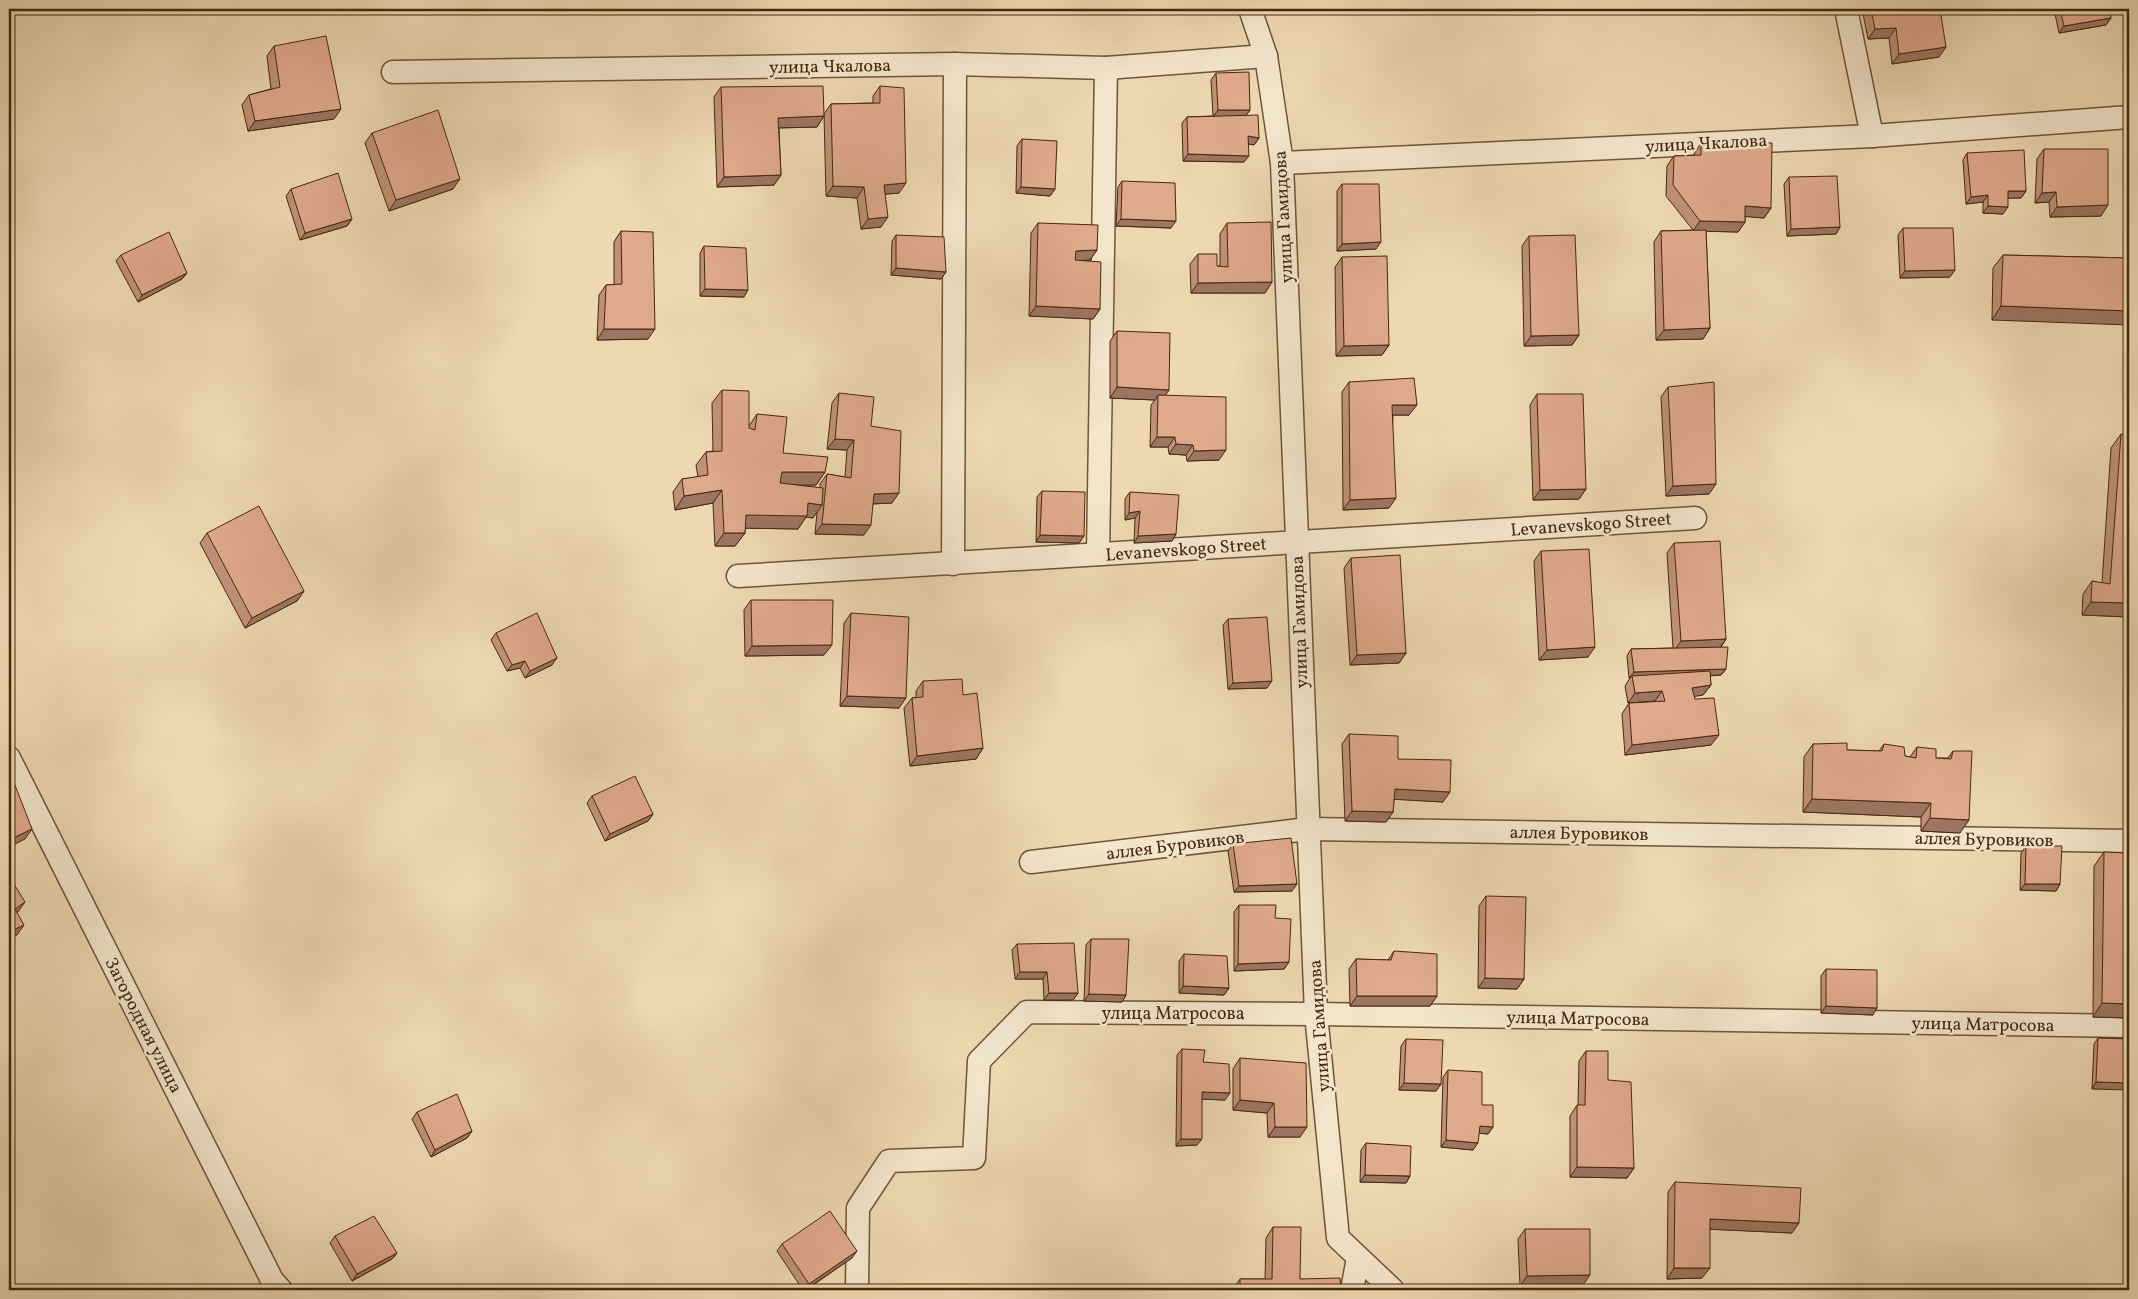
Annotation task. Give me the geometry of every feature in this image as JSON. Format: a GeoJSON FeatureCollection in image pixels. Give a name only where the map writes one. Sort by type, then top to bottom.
{"type":"FeatureCollection","features":[{"type":"Feature","properties":{"kind":"street","name":"улица Гамидова"},"geometry":{"type":"LineString","coordinates":[[1250,9],[1266,56],[1282,163],[1316,1014],[1338,1238],[1358,1258]]}},
{"type":"Feature","properties":{"kind":"street"},"geometry":{"type":"LineString","coordinates":[[1846,9],[1872,136]]}},
{"type":"Feature","properties":{"kind":"street","name":"улица Чкалова"},"geometry":{"type":"LineString","coordinates":[[393,72],[956,64],[1106,68],[1266,56]]}},
{"type":"Feature","properties":{"kind":"street"},"geometry":{"type":"LineString","coordinates":[[953,564],[956,64]]}},
{"type":"Feature","properties":{"kind":"street"},"geometry":{"type":"LineString","coordinates":[[1098,554],[1106,68]]}},
{"type":"Feature","properties":{"kind":"street","name":"улица Чкалова"},"geometry":{"type":"LineString","coordinates":[[1282,163],[1872,136],[2129,117]]}},
{"type":"Feature","properties":{"kind":"street","name":"Levanevskogo Street"},"geometry":{"type":"LineString","coordinates":[[738,576],[1695,518]]}},
{"type":"Feature","properties":{"kind":"street","name":"Загородная улица"},"geometry":{"type":"LineString","coordinates":[[9,758],[272,1280],[281,1290]]}},
{"type":"Feature","properties":{"kind":"street","name":"аллея Буровиков"},"geometry":{"type":"LineString","coordinates":[[1031,862],[1308,829],[2129,841]]}},
{"type":"Feature","properties":{"kind":"street","name":"улица Матросова"},"geometry":{"type":"LineString","coordinates":[[857,1290],[858,1208],[889,1160],[974,1158],[978,1061],[1027,1012],[1316,1014],[2129,1026]]}},
{"type":"Feature","properties":{"kind":"street"},"geometry":{"type":"LineString","coordinates":[[1352,1290],[1358,1258]]}},
{"type":"Feature","properties":{"kind":"street"},"geometry":{"type":"LineString","coordinates":[[1358,1258],[1393,1290]]}},
{"type":"Feature","properties":{"kind":"building"},"geometry":{"type":"Polygon","coordinates":[[[1871,9],[1940,9],[1946,47],[1899,54],[1896,28],[1875,29],[1871,9]]]}},
{"type":"Feature","properties":{"kind":"building"},"geometry":{"type":"Polygon","coordinates":[[[2060,9],[2109,9],[2111,18],[2064,26],[2060,9]]]}},
{"type":"Feature","properties":{"kind":"building"},"geometry":{"type":"Polygon","coordinates":[[[326,36],[341,109],[255,121],[249,95],[280,87],[274,46],[326,36]]]}},
{"type":"Feature","properties":{"kind":"building"},"geometry":{"type":"Polygon","coordinates":[[[1249,72],[1250,110],[1218,110],[1216,73],[1249,72]]]}},
{"type":"Feature","properties":{"kind":"building"},"geometry":{"type":"Polygon","coordinates":[[[823,86],[824,116],[778,118],[781,175],[724,177],[721,87],[823,86]]]}},
{"type":"Feature","properties":{"kind":"building"},"geometry":{"type":"Polygon","coordinates":[[[880,86],[904,88],[906,183],[884,185],[888,217],[868,219],[864,187],[833,186],[831,104],[880,103],[880,86]]]}},
{"type":"Feature","properties":{"kind":"building"},"geometry":{"type":"Polygon","coordinates":[[[438,110],[460,179],[396,200],[372,133],[438,110]]]}},
{"type":"Feature","properties":{"kind":"building"},"geometry":{"type":"Polygon","coordinates":[[[1258,115],[1259,138],[1248,136],[1249,156],[1188,154],[1187,117],[1258,115]]]}},
{"type":"Feature","properties":{"kind":"building"},"geometry":{"type":"Polygon","coordinates":[[[1022,139],[1057,141],[1055,189],[1021,187],[1022,139]]]}},
{"type":"Feature","properties":{"kind":"building"},"geometry":{"type":"Polygon","coordinates":[[[1701,143],[1772,143],[1771,208],[1745,206],[1745,222],[1700,221],[1673,185],[1674,156],[1701,155],[1701,143]]]}},
{"type":"Feature","properties":{"kind":"building"},"geometry":{"type":"Polygon","coordinates":[[[2044,149],[2108,149],[2108,205],[2057,207],[2056,192],[2042,193],[2044,149]]]}},
{"type":"Feature","properties":{"kind":"building"},"geometry":{"type":"Polygon","coordinates":[[[2024,150],[2026,191],[2008,191],[2008,207],[1988,206],[1988,195],[1971,197],[1967,153],[2024,150]]]}},
{"type":"Feature","properties":{"kind":"building"},"geometry":{"type":"Polygon","coordinates":[[[338,173],[352,219],[305,233],[291,189],[338,173]]]}},
{"type":"Feature","properties":{"kind":"building"},"geometry":{"type":"Polygon","coordinates":[[[1837,176],[1840,227],[1791,229],[1789,177],[1837,176]]]}},
{"type":"Feature","properties":{"kind":"building"},"geometry":{"type":"Polygon","coordinates":[[[1122,181],[1175,183],[1176,221],[1121,219],[1122,181]]]}},
{"type":"Feature","properties":{"kind":"building"},"geometry":{"type":"Polygon","coordinates":[[[1342,184],[1379,184],[1381,242],[1342,244],[1342,184]]]}},
{"type":"Feature","properties":{"kind":"building"},"geometry":{"type":"Polygon","coordinates":[[[1271,222],[1272,282],[1198,283],[1198,254],[1217,254],[1217,266],[1228,267],[1227,223],[1271,222]]]}},
{"type":"Feature","properties":{"kind":"building"},"geometry":{"type":"Polygon","coordinates":[[[1038,223],[1098,225],[1097,250],[1076,251],[1075,260],[1101,262],[1100,309],[1036,306],[1038,223]]]}},
{"type":"Feature","properties":{"kind":"building"},"geometry":{"type":"Polygon","coordinates":[[[1903,228],[1953,228],[1955,270],[1905,271],[1903,228]]]}},
{"type":"Feature","properties":{"kind":"building"},"geometry":{"type":"Polygon","coordinates":[[[1706,230],[1710,328],[1664,330],[1661,231],[1706,230]]]}},
{"type":"Feature","properties":{"kind":"building"},"geometry":{"type":"Polygon","coordinates":[[[621,231],[653,232],[655,329],[604,329],[606,285],[622,284],[621,231]]]}},
{"type":"Feature","properties":{"kind":"building"},"geometry":{"type":"Polygon","coordinates":[[[169,232],[187,273],[142,295],[121,255],[169,232]]]}},
{"type":"Feature","properties":{"kind":"building"},"geometry":{"type":"Polygon","coordinates":[[[896,235],[944,237],[946,272],[896,268],[896,235]]]}},
{"type":"Feature","properties":{"kind":"building"},"geometry":{"type":"Polygon","coordinates":[[[1575,235],[1579,335],[1531,336],[1529,236],[1575,235]]]}},
{"type":"Feature","properties":{"kind":"building"},"geometry":{"type":"Polygon","coordinates":[[[704,246],[746,248],[748,290],[705,289],[704,246]]]}},
{"type":"Feature","properties":{"kind":"building"},"geometry":{"type":"Polygon","coordinates":[[[2003,255],[2129,258],[2129,311],[2001,306],[2003,255]]]}},
{"type":"Feature","properties":{"kind":"building"},"geometry":{"type":"Polygon","coordinates":[[[1387,256],[1389,345],[1344,346],[1342,257],[1387,256]]]}},
{"type":"Feature","properties":{"kind":"building"},"geometry":{"type":"Polygon","coordinates":[[[1117,331],[1170,333],[1169,390],[1117,387],[1117,331]]]}},
{"type":"Feature","properties":{"kind":"building"},"geometry":{"type":"Polygon","coordinates":[[[1414,378],[1417,405],[1392,405],[1396,498],[1350,500],[1349,382],[1414,378]]]}},
{"type":"Feature","properties":{"kind":"building"},"geometry":{"type":"Polygon","coordinates":[[[1714,382],[1716,484],[1673,486],[1668,387],[1714,382]]]}},
{"type":"Feature","properties":{"kind":"building"},"geometry":{"type":"Polygon","coordinates":[[[722,390],[749,391],[749,428],[755,430],[757,414],[787,417],[783,453],[828,457],[825,472],[782,472],[780,483],[823,488],[822,505],[808,503],[807,516],[746,515],[745,533],[724,533],[722,490],[684,496],[682,479],[708,475],[706,452],[722,451],[722,390]]]}},
{"type":"Feature","properties":{"kind":"building"},"geometry":{"type":"Polygon","coordinates":[[[839,393],[874,397],[871,426],[901,431],[899,493],[874,494],[871,525],[822,524],[827,474],[851,478],[854,440],[835,439],[839,393]]]}},
{"type":"Feature","properties":{"kind":"building"},"geometry":{"type":"Polygon","coordinates":[[[1537,394],[1583,394],[1586,489],[1540,490],[1537,394]]]}},
{"type":"Feature","properties":{"kind":"building"},"geometry":{"type":"Polygon","coordinates":[[[1158,395],[1226,397],[1226,450],[1194,451],[1193,445],[1176,444],[1175,437],[1157,437],[1158,395]]]}},
{"type":"Feature","properties":{"kind":"building"},"geometry":{"type":"Polygon","coordinates":[[[2121,434],[2129,435],[2129,603],[2091,602],[2092,581],[2110,584],[2121,434]]]}},
{"type":"Feature","properties":{"kind":"building"},"geometry":{"type":"Polygon","coordinates":[[[1042,491],[1085,492],[1084,536],[1040,535],[1042,491]]]}},
{"type":"Feature","properties":{"kind":"building"},"geometry":{"type":"Polygon","coordinates":[[[1130,492],[1179,495],[1176,534],[1138,536],[1140,511],[1129,513],[1130,492]]]}},
{"type":"Feature","properties":{"kind":"building"},"geometry":{"type":"Polygon","coordinates":[[[259,506],[304,591],[252,618],[207,533],[259,506]]]}},
{"type":"Feature","properties":{"kind":"building"},"geometry":{"type":"Polygon","coordinates":[[[1720,541],[1726,639],[1681,641],[1674,543],[1720,541]]]}},
{"type":"Feature","properties":{"kind":"building"},"geometry":{"type":"Polygon","coordinates":[[[1589,549],[1595,647],[1547,650],[1541,551],[1589,549]]]}},
{"type":"Feature","properties":{"kind":"building"},"geometry":{"type":"Polygon","coordinates":[[[1400,555],[1406,653],[1357,655],[1351,558],[1400,555]]]}},
{"type":"Feature","properties":{"kind":"building"},"geometry":{"type":"Polygon","coordinates":[[[751,600],[833,600],[832,645],[752,646],[751,600]]]}},
{"type":"Feature","properties":{"kind":"building"},"geometry":{"type":"Polygon","coordinates":[[[537,613],[557,658],[530,671],[525,661],[512,665],[496,633],[537,613]]]}},
{"type":"Feature","properties":{"kind":"building"},"geometry":{"type":"Polygon","coordinates":[[[851,613],[909,617],[906,698],[847,696],[851,613]]]}},
{"type":"Feature","properties":{"kind":"building"},"geometry":{"type":"Polygon","coordinates":[[[1267,617],[1272,681],[1233,683],[1228,619],[1267,617]]]}},
{"type":"Feature","properties":{"kind":"building"},"geometry":{"type":"Polygon","coordinates":[[[1728,647],[1726,669],[1634,672],[1631,649],[1728,647]]]}},
{"type":"Feature","properties":{"kind":"building"},"geometry":{"type":"Polygon","coordinates":[[[1710,671],[1711,685],[1692,688],[1695,699],[1714,698],[1719,735],[1632,745],[1629,703],[1665,701],[1662,691],[1635,693],[1632,676],[1710,671]]]}},
{"type":"Feature","properties":{"kind":"building"},"geometry":{"type":"Polygon","coordinates":[[[962,679],[963,695],[977,693],[983,748],[917,756],[912,698],[923,697],[923,681],[962,679]]]}},
{"type":"Feature","properties":{"kind":"building"},"geometry":{"type":"Polygon","coordinates":[[[1349,734],[1398,736],[1398,759],[1451,760],[1450,792],[1395,789],[1393,812],[1352,811],[1349,734]]]}},
{"type":"Feature","properties":{"kind":"building"},"geometry":{"type":"Polygon","coordinates":[[[1847,743],[1847,750],[1882,751],[1884,744],[1904,747],[1905,756],[1916,758],[1917,747],[1936,749],[1936,758],[1951,759],[1953,751],[1972,751],[1969,820],[1930,818],[1931,803],[1812,799],[1813,744],[1847,743]]]}},
{"type":"Feature","properties":{"kind":"building"},"geometry":{"type":"Polygon","coordinates":[[[635,776],[653,814],[610,834],[592,796],[635,776]]]}},
{"type":"Feature","properties":{"kind":"building"},"geometry":{"type":"Polygon","coordinates":[[[15,785],[32,829],[9,840],[9,788],[15,785]]]}},
{"type":"Feature","properties":{"kind":"building"},"geometry":{"type":"Polygon","coordinates":[[[1291,838],[1297,884],[1239,886],[1233,844],[1291,838]]]}},
{"type":"Feature","properties":{"kind":"building"},"geometry":{"type":"Polygon","coordinates":[[[2026,846],[2062,846],[2060,884],[2025,884],[2026,846]]]}},
{"type":"Feature","properties":{"kind":"building"},"geometry":{"type":"Polygon","coordinates":[[[2104,852],[2129,853],[2129,1004],[2102,1003],[2104,852]]]}},
{"type":"Feature","properties":{"kind":"building"},"geometry":{"type":"Polygon","coordinates":[[[14,884],[25,902],[15,909],[24,925],[9,932],[9,885],[14,884]]]}},
{"type":"Feature","properties":{"kind":"building"},"geometry":{"type":"Polygon","coordinates":[[[1486,896],[1526,897],[1524,979],[1485,978],[1486,896]]]}},
{"type":"Feature","properties":{"kind":"building"},"geometry":{"type":"Polygon","coordinates":[[[1239,905],[1276,905],[1275,918],[1291,919],[1289,962],[1238,964],[1239,905]]]}},
{"type":"Feature","properties":{"kind":"building"},"geometry":{"type":"Polygon","coordinates":[[[1091,939],[1129,939],[1126,995],[1089,994],[1091,939]]]}},
{"type":"Feature","properties":{"kind":"building"},"geometry":{"type":"Polygon","coordinates":[[[1074,943],[1078,993],[1049,993],[1047,972],[1020,972],[1017,944],[1074,943]]]}},
{"type":"Feature","properties":{"kind":"building"},"geometry":{"type":"Polygon","coordinates":[[[1394,951],[1437,954],[1437,996],[1357,996],[1356,959],[1391,960],[1394,951]]]}},
{"type":"Feature","properties":{"kind":"building"},"geometry":{"type":"Polygon","coordinates":[[[1184,954],[1227,956],[1229,988],[1183,986],[1184,954]]]}},
{"type":"Feature","properties":{"kind":"building"},"geometry":{"type":"Polygon","coordinates":[[[1826,969],[1877,970],[1877,1008],[1826,1006],[1826,969]]]}},
{"type":"Feature","properties":{"kind":"building"},"geometry":{"type":"Polygon","coordinates":[[[2098,1038],[2129,1039],[2129,1083],[2096,1082],[2098,1038]]]}},
{"type":"Feature","properties":{"kind":"building"},"geometry":{"type":"Polygon","coordinates":[[[1406,1039],[1443,1040],[1441,1084],[1404,1083],[1406,1039]]]}},
{"type":"Feature","properties":{"kind":"building"},"geometry":{"type":"Polygon","coordinates":[[[1182,1049],[1205,1050],[1203,1062],[1229,1064],[1230,1093],[1202,1092],[1202,1139],[1181,1139],[1182,1049]]]}},
{"type":"Feature","properties":{"kind":"building"},"geometry":{"type":"Polygon","coordinates":[[[1586,1051],[1608,1051],[1608,1080],[1631,1082],[1634,1168],[1577,1167],[1577,1105],[1585,1105],[1586,1051]]]}},
{"type":"Feature","properties":{"kind":"building"},"geometry":{"type":"Polygon","coordinates":[[[1240,1058],[1306,1063],[1307,1127],[1275,1127],[1274,1103],[1240,1100],[1240,1058]]]}},
{"type":"Feature","properties":{"kind":"building"},"geometry":{"type":"Polygon","coordinates":[[[1448,1070],[1482,1072],[1482,1105],[1493,1105],[1493,1127],[1480,1126],[1478,1143],[1446,1140],[1448,1070]]]}},
{"type":"Feature","properties":{"kind":"building"},"geometry":{"type":"Polygon","coordinates":[[[457,1094],[472,1131],[435,1150],[417,1112],[457,1094]]]}},
{"type":"Feature","properties":{"kind":"building"},"geometry":{"type":"Polygon","coordinates":[[[1366,1143],[1411,1146],[1410,1176],[1365,1175],[1366,1143]]]}},
{"type":"Feature","properties":{"kind":"building"},"geometry":{"type":"Polygon","coordinates":[[[1675,1182],[1801,1188],[1799,1223],[1710,1219],[1710,1268],[1674,1268],[1675,1182]]]}},
{"type":"Feature","properties":{"kind":"building"},"geometry":{"type":"Polygon","coordinates":[[[830,1211],[857,1251],[809,1284],[782,1244],[830,1211]]]}},
{"type":"Feature","properties":{"kind":"building"},"geometry":{"type":"Polygon","coordinates":[[[374,1216],[397,1253],[357,1274],[335,1236],[374,1216]]]}},
{"type":"Feature","properties":{"kind":"building"},"geometry":{"type":"Polygon","coordinates":[[[1273,1227],[1301,1227],[1300,1279],[1340,1278],[1341,1290],[1240,1290],[1240,1279],[1272,1279],[1273,1227]]]}},
{"type":"Feature","properties":{"kind":"building"},"geometry":{"type":"Polygon","coordinates":[[[1525,1229],[1590,1229],[1590,1275],[1527,1276],[1525,1229]]]}}]}
